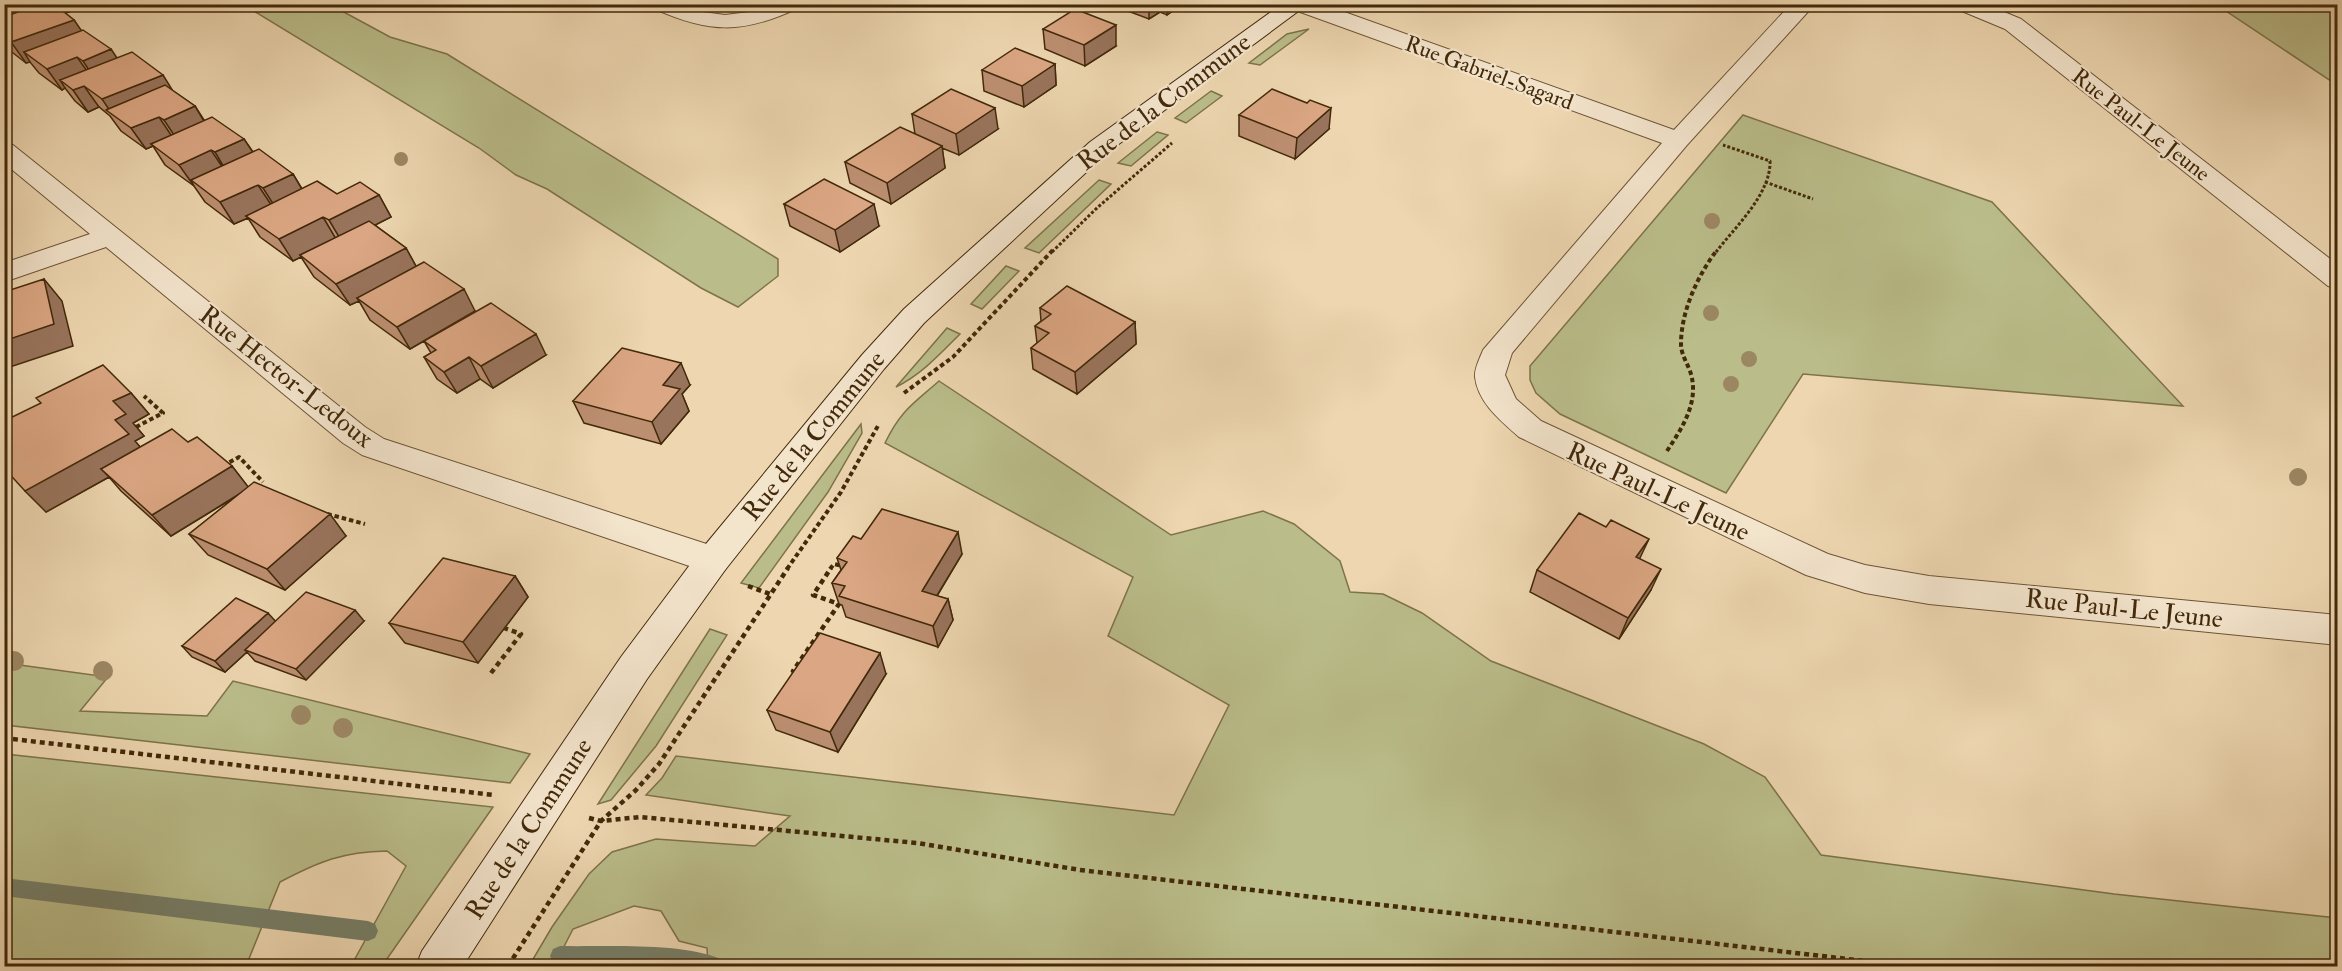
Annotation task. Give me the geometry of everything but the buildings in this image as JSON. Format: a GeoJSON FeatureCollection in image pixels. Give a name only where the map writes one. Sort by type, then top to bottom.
{"type":"FeatureCollection","features":[{"type":"Feature","properties":{"kind":"street"},"geometry":{"type":"LineString","coordinates":[[663,4],[698,20],[735,21],[768,14],[788,4]]}},
{"type":"Feature","properties":{"kind":"street","name":"Rue Gabriel-Sagard"},"geometry":{"type":"LineString","coordinates":[[1298,4],[1678,140]]}},
{"type":"Feature","properties":{"kind":"street","name":"Rue de la Commune"},"geometry":{"type":"LineString","coordinates":[[438,966],[634,668],[712,560],[825,419],[914,316],[1099,147],[1298,4]]}},
{"type":"Feature","properties":{"kind":"street","name":"Rue Paul-Le Jeune"},"geometry":{"type":"LineString","coordinates":[[1804,4],[1678,140],[1564,271],[1494,357],[1490,375],[1494,392],[1505,407],[1521,422],[1542,436],[1791,554],[1854,576],[1929,590],[2337,630]]}},
{"type":"Feature","properties":{"kind":"street","name":"Rue Paul-Le Jeune"},"geometry":{"type":"LineString","coordinates":[[1965,4],[2013,24],[2337,280]]}},
{"type":"Feature","properties":{"kind":"street","name":"Rue Hector-Ledoux"},"geometry":{"type":"LineString","coordinates":[[4,150],[354,435],[374,447],[712,560]]}},
{"type":"Feature","properties":{"kind":"street"},"geometry":{"type":"LineString","coordinates":[[4,273],[110,237]]}},
{"type":"Feature","properties":{"kind":"path","name":"Rue de la Commune"},"geometry":{"type":"LineString","coordinates":[[896,400],[953,357],[1009,295],[1098,207],[1176,140]]}},
{"type":"Feature","properties":{"kind":"path"},"geometry":{"type":"LineString","coordinates":[[1665,452],[1689,413],[1693,399],[1692,381],[1681,341],[1695,292],[1704,269],[1724,237],[1755,200],[1770,172],[1770,161],[1719,143]]}},
{"type":"Feature","properties":{"kind":"path"},"geometry":{"type":"LineString","coordinates":[[1765,182],[1813,199]]}},
{"type":"Feature","properties":{"kind":"path"},"geometry":{"type":"LineString","coordinates":[[136,427],[163,413],[144,396]]}},
{"type":"Feature","properties":{"kind":"path","name":"Rue de la Commune"},"geometry":{"type":"LineString","coordinates":[[508,966],[601,821],[628,798],[659,764],[762,605],[841,492],[880,422]]}},
{"type":"Feature","properties":{"kind":"path"},"geometry":{"type":"LineString","coordinates":[[222,466],[239,457],[263,482]]}},
{"type":"Feature","properties":{"kind":"path"},"geometry":{"type":"LineString","coordinates":[[316,515],[322,510],[365,524]]}},
{"type":"Feature","properties":{"kind":"path"},"geometry":{"type":"LineString","coordinates":[[802,674],[793,672],[838,604],[813,595],[834,564],[852,567]]}},
{"type":"Feature","properties":{"kind":"path"},"geometry":{"type":"LineString","coordinates":[[491,674],[521,634],[504,628]]}},
{"type":"Feature","properties":{"kind":"path"},"geometry":{"type":"LineString","coordinates":[[4,738],[501,795]]}},
{"type":"Feature","properties":{"kind":"path"},"geometry":{"type":"LineString","coordinates":[[601,821],[640,818],[917,843],[1080,870],[1908,966]]}},
{"type":"Feature","properties":{"kind":"green space"},"geometry":{"type":"Polygon","coordinates":[[[244,5],[331,5],[390,37],[447,54],[778,259],[778,276],[738,307],[701,288],[547,189],[516,175],[479,148],[244,5]]]}},
{"type":"Feature","properties":{"kind":"green space"},"geometry":{"type":"Polygon","coordinates":[[[2217,5],[2337,5],[2337,85],[2217,5]]]}},
{"type":"Feature","properties":{"kind":"green space"},"geometry":{"type":"Polygon","coordinates":[[[1309,29],[1260,65],[1249,63],[1287,34],[1309,29]]]}},
{"type":"Feature","properties":{"kind":"green space"},"geometry":{"type":"Polygon","coordinates":[[[1211,91],[1222,96],[1186,123],[1175,118],[1211,91]]]}},
{"type":"Feature","properties":{"kind":"green space"},"geometry":{"type":"Polygon","coordinates":[[[1743,115],[1992,202],[2183,406],[1803,374],[1726,493],[1560,414],[1536,393],[1530,380],[1530,366],[1743,115]]]}},
{"type":"Feature","properties":{"kind":"green space"},"geometry":{"type":"Polygon","coordinates":[[[1157,132],[1168,135],[1131,166],[1118,163],[1157,132]]]}},
{"type":"Feature","properties":{"kind":"green space"},"geometry":{"type":"Polygon","coordinates":[[[1099,180],[1111,184],[1039,253],[1025,248],[1099,180]]]}},
{"type":"Feature","properties":{"kind":"green space"},"geometry":{"type":"Polygon","coordinates":[[[1006,266],[1019,271],[982,309],[971,304],[1006,266]]]}},
{"type":"Feature","properties":{"kind":"green space"},"geometry":{"type":"Polygon","coordinates":[[[947,328],[960,334],[922,370],[896,387],[947,328]]]}},
{"type":"Feature","properties":{"kind":"green space"},"geometry":{"type":"Polygon","coordinates":[[[939,381],[1171,535],[1263,511],[1294,524],[1340,561],[1350,592],[1383,594],[1422,613],[1491,661],[1704,744],[1765,777],[1821,855],[2114,894],[2337,918],[2337,966],[708,966],[707,948],[679,941],[661,911],[634,906],[573,929],[554,966],[529,966],[552,927],[589,874],[612,852],[656,839],[755,846],[790,816],[646,795],[662,778],[676,756],[1174,815],[1229,705],[1108,636],[1133,577],[885,443],[902,415],[939,381]]]}},
{"type":"Feature","properties":{"kind":"green space"},"geometry":{"type":"Polygon","coordinates":[[[861,424],[862,433],[828,492],[759,588],[741,583],[861,424]]]}},
{"type":"Feature","properties":{"kind":"green space"},"geometry":{"type":"Polygon","coordinates":[[[710,629],[727,635],[656,746],[611,800],[598,804],[710,629]]]}},
{"type":"Feature","properties":{"kind":"green space"},"geometry":{"type":"Polygon","coordinates":[[[5,663],[108,677],[80,711],[207,716],[233,681],[530,754],[510,783],[5,725],[5,663]]]}},
{"type":"Feature","properties":{"kind":"green space"},"geometry":{"type":"Polygon","coordinates":[[[5,754],[493,807],[382,966],[351,966],[406,866],[387,851],[357,853],[332,859],[307,868],[280,882],[246,966],[5,966],[5,754]]]}},
{"type":"Feature","properties":{"kind":"waterway"},"geometry":{"type":"LineString","coordinates":[[4,887],[368,931]]}},
{"type":"Feature","properties":{"kind":"waterway"},"geometry":{"type":"LineString","coordinates":[[560,956],[673,959],[714,966]]}}]}
